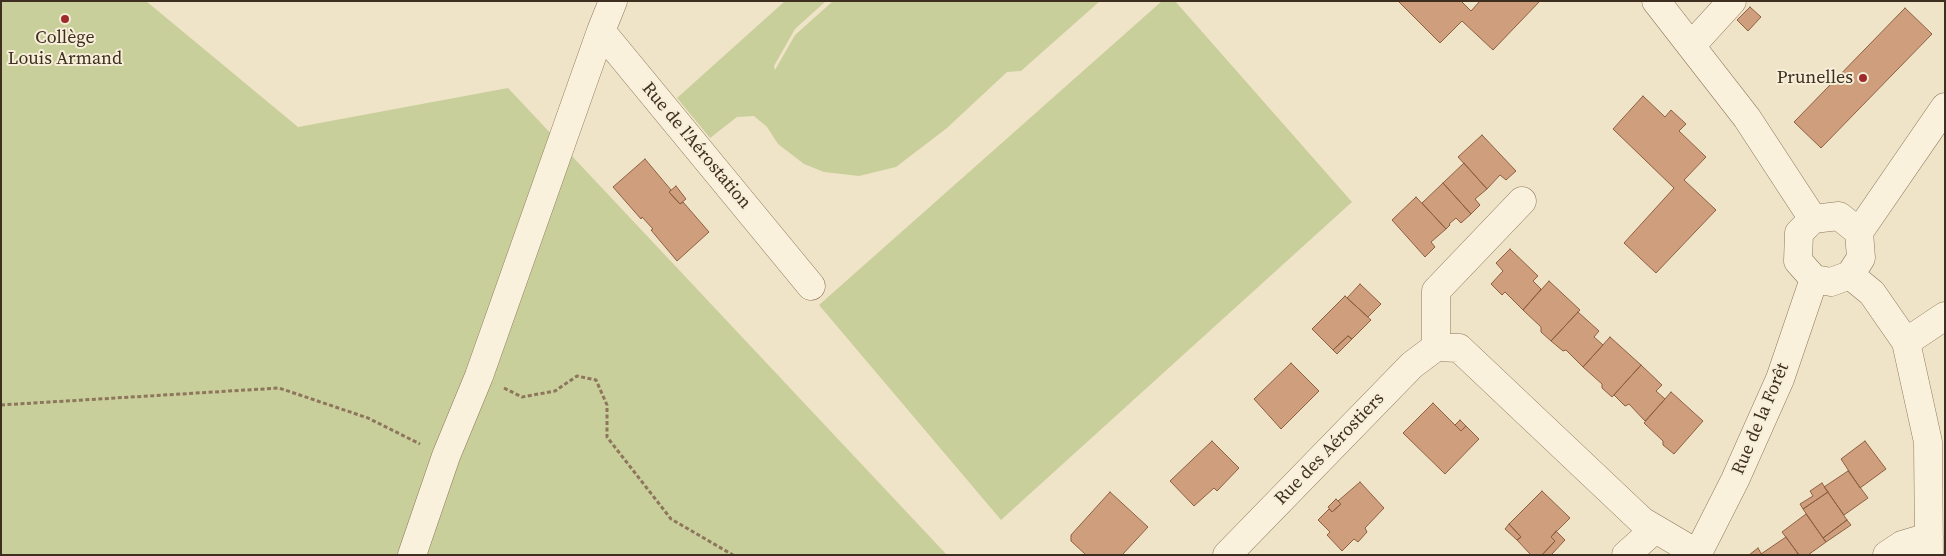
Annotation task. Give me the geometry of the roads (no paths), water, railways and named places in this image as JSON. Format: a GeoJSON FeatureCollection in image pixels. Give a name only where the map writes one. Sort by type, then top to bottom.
{"type":"FeatureCollection","features":[{"type":"Feature","properties":{"kind":"street"},"geometry":{"type":"LineString","coordinates":[[412,555],[446,456],[479,376],[613,1]]}},
{"type":"Feature","properties":{"kind":"street"},"geometry":{"type":"LineString","coordinates":[[1656,1],[1748,118],[1813,219]]}},
{"type":"Feature","properties":{"kind":"street"},"geometry":{"type":"LineString","coordinates":[[1691,46],[1732,1]]}},
{"type":"Feature","properties":{"kind":"street","name":"Rue de l'Aérostation"},"geometry":{"type":"LineString","coordinates":[[602,31],[811,286]]}},
{"type":"Feature","properties":{"kind":"street"},"geometry":{"type":"LineString","coordinates":[[1858,232],[1839,216],[1813,219],[1799,233],[1798,261],[1814,278],[1831,282],[1850,275],[1861,258],[1858,232],[1945,107]]}},
{"type":"Feature","properties":{"kind":"street"},"geometry":{"type":"LineString","coordinates":[[1522,201],[1436,291],[1436,347],[1459,348],[1642,522],[1697,554]]}},
{"type":"Feature","properties":{"kind":"street"},"geometry":{"type":"LineString","coordinates":[[1850,275],[1872,293],[1906,342],[1928,442],[1929,546],[1902,545],[1887,555]]}},
{"type":"Feature","properties":{"kind":"street","name":"Rue de la Forêt"},"geometry":{"type":"LineString","coordinates":[[1697,554],[1734,480],[1780,380],[1814,278]]}},
{"type":"Feature","properties":{"kind":"street"},"geometry":{"type":"LineString","coordinates":[[1906,342],[1945,316]]}},
{"type":"Feature","properties":{"kind":"street","name":"Rue des Aérostiers"},"geometry":{"type":"LineString","coordinates":[[1227,555],[1412,365],[1436,347]]}},
{"type":"Feature","properties":{"kind":"street"},"geometry":{"type":"LineString","coordinates":[[1626,555],[1655,528]]}},
{"type":"Feature","properties":{"kind":"place","name":"Collège Louis Armand"},"geometry":{"type":"Point","coordinates":[65,19]}},
{"type":"Feature","properties":{"kind":"place","name":"Prunelles"},"geometry":{"type":"Point","coordinates":[1863,78]}}]}
